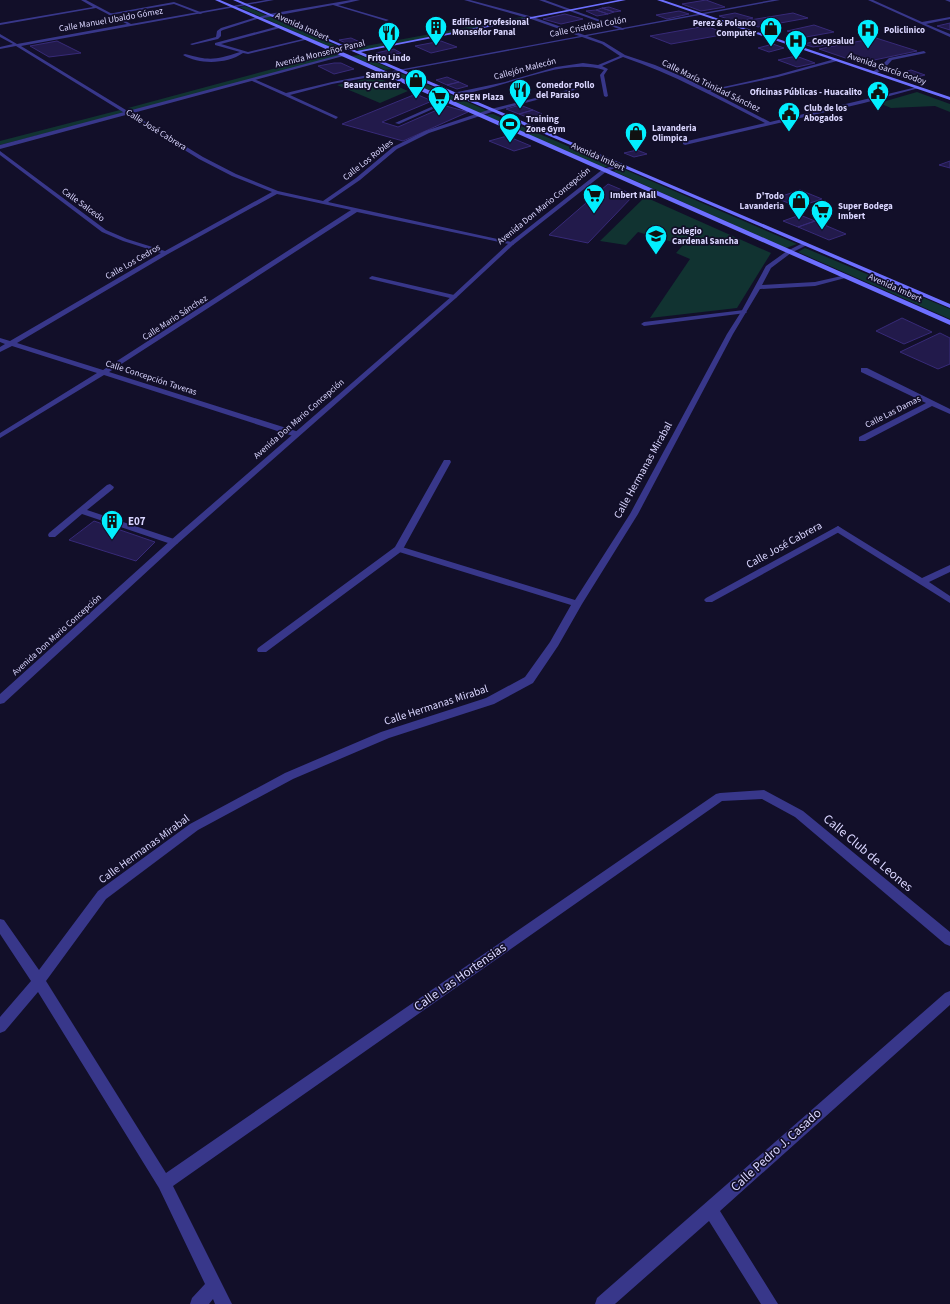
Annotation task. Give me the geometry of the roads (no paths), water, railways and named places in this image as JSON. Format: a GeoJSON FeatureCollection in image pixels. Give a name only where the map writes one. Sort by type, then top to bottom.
{"type":"FeatureCollection","features":[{"type":"Feature","properties":{"kind":"main road","name":"Avenida Imbert"},"geometry":{"type":"LineString","coordinates":[[217,0],[345,55],[950,323]]}},
{"type":"Feature","properties":{"kind":"main road","name":"Avenida Imbert"},"geometry":{"type":"LineString","coordinates":[[235,0],[950,306]]}},
{"type":"Feature","properties":{"kind":"main road"},"geometry":{"type":"LineString","coordinates":[[454,28],[603,0]]}},
{"type":"Feature","properties":{"kind":"main road","name":"Avenida Monseñor Panal"},"geometry":{"type":"LineString","coordinates":[[345,55],[624,0]]}},
{"type":"Feature","properties":{"kind":"main road","name":"Avenida García Godoy"},"geometry":{"type":"LineString","coordinates":[[659,0],[950,99]]}},
{"type":"Feature","properties":{"kind":"main road","name":"Avenida Monseñor Panal"},"geometry":{"type":"LineString","coordinates":[[334,51],[378,42]]}},
{"type":"Feature","properties":{"kind":"street"},"geometry":{"type":"LineString","coordinates":[[83,0],[131,25]]}},
{"type":"Feature","properties":{"kind":"street","name":"Calle Manuel Ubaldo Gómez"},"geometry":{"type":"LineString","coordinates":[[0,48],[272,0]]}},
{"type":"Feature","properties":{"kind":"street"},"geometry":{"type":"LineString","coordinates":[[192,44],[217,38],[219,36],[219,31],[222,29],[269,14],[358,0]]}},
{"type":"Feature","properties":{"kind":"street","name":"Calle María Trinidad Sánchez"},"geometry":{"type":"LineString","coordinates":[[466,0],[532,18],[603,43],[623,56],[668,72],[768,123]]}},
{"type":"Feature","properties":{"kind":"street"},"geometry":{"type":"LineString","coordinates":[[541,0],[623,29]]}},
{"type":"Feature","properties":{"kind":"street","name":"Calle Cristóbal Colón"},"geometry":{"type":"LineString","coordinates":[[285,95],[332,82],[778,0]]}},
{"type":"Feature","properties":{"kind":"street"},"geometry":{"type":"LineString","coordinates":[[870,0],[950,36]]}},
{"type":"Feature","properties":{"kind":"street"},"geometry":{"type":"LineString","coordinates":[[110,14],[174,3],[179,3],[201,13]]}},
{"type":"Feature","properties":{"kind":"street"},"geometry":{"type":"LineString","coordinates":[[331,4],[387,20]]}},
{"type":"Feature","properties":{"kind":"street"},"geometry":{"type":"LineString","coordinates":[[0,24],[97,7]]}},
{"type":"Feature","properties":{"kind":"street"},"geometry":{"type":"LineString","coordinates":[[923,23],[950,18]]}},
{"type":"Feature","properties":{"kind":"street"},"geometry":{"type":"LineString","coordinates":[[279,27],[216,44],[241,52],[256,53],[306,39]]}},
{"type":"Feature","properties":{"kind":"street","name":"Calle José Cabrera"},"geometry":{"type":"LineString","coordinates":[[0,34],[201,158],[234,175],[276,192],[512,244]]}},
{"type":"Feature","properties":{"kind":"street","name":"Avenida Monseñor Panal"},"geometry":{"type":"LineString","coordinates":[[327,53],[334,51]]}},
{"type":"Feature","properties":{"kind":"street"},"geometry":{"type":"LineString","coordinates":[[185,55],[206,61],[213,61],[241,52]]}},
{"type":"Feature","properties":{"kind":"street"},"geometry":{"type":"LineString","coordinates":[[872,73],[883,66],[890,59],[924,52]]}},
{"type":"Feature","properties":{"kind":"street","name":"Avenida Monseñor Panal"},"geometry":{"type":"LineString","coordinates":[[0,147],[345,55]]}},
{"type":"Feature","properties":{"kind":"street","name":"Callejón Malecón"},"geometry":{"type":"LineString","coordinates":[[455,94],[508,82],[556,68],[580,65],[599,66],[623,56]]}},
{"type":"Feature","properties":{"kind":"street"},"geometry":{"type":"LineString","coordinates":[[707,91],[778,76],[835,60]]}},
{"type":"Feature","properties":{"kind":"street"},"geometry":{"type":"LineString","coordinates":[[599,66],[606,70],[602,76],[606,96]]}},
{"type":"Feature","properties":{"kind":"street"},"geometry":{"type":"LineString","coordinates":[[76,121],[235,78]]}},
{"type":"Feature","properties":{"kind":"street"},"geometry":{"type":"LineString","coordinates":[[252,80],[336,118]]}},
{"type":"Feature","properties":{"kind":"street"},"geometry":{"type":"LineString","coordinates":[[685,142],[864,102],[917,88]]}},
{"type":"Feature","properties":{"kind":"street","name":"Calle Los Robles"},"geometry":{"type":"LineString","coordinates":[[323,203],[358,179],[395,148],[427,132],[493,110],[576,89]]}},
{"type":"Feature","properties":{"kind":"street"},"geometry":{"type":"LineString","coordinates":[[397,123],[449,101]]}},
{"type":"Feature","properties":{"kind":"street","name":"Calle Salcedo"},"geometry":{"type":"LineString","coordinates":[[0,153],[104,231],[125,240],[166,253]]}},
{"type":"Feature","properties":{"kind":"street","name":"Avenida Don Mario Concepción"},"geometry":{"type":"LineString","coordinates":[[0,700],[174,542],[454,297],[512,244],[605,170],[621,165]]}},
{"type":"Feature","properties":{"kind":"street","name":"Calle Los Cedros"},"geometry":{"type":"LineString","coordinates":[[0,350],[166,253],[276,192]]}},
{"type":"Feature","properties":{"kind":"street","name":"Calle Mario Sánchez"},"geometry":{"type":"LineString","coordinates":[[0,436],[104,373],[356,210]]}},
{"type":"Feature","properties":{"kind":"street","name":"Calle Hermanas Mirabal"},"geometry":{"type":"LineString","coordinates":[[0,1027],[39,980],[102,895],[194,826],[296,774],[385,735],[490,701],[529,680],[554,644],[577,604],[634,514],[730,334],[768,268],[789,252],[805,244]]}},
{"type":"Feature","properties":{"kind":"street"},"geometry":{"type":"LineString","coordinates":[[757,288],[815,284],[846,277]]}},
{"type":"Feature","properties":{"kind":"street"},"geometry":{"type":"LineString","coordinates":[[372,278],[454,297]]}},
{"type":"Feature","properties":{"kind":"street"},"geometry":{"type":"LineString","coordinates":[[644,324],[744,312]]}},
{"type":"Feature","properties":{"kind":"street","name":"Calle Concepción Taveras"},"geometry":{"type":"LineString","coordinates":[[0,340],[296,434]]}},
{"type":"Feature","properties":{"kind":"street"},"geometry":{"type":"LineString","coordinates":[[864,370],[950,412]]}},
{"type":"Feature","properties":{"kind":"street","name":"Calle Las Damas"},"geometry":{"type":"LineString","coordinates":[[862,439],[933,403]]}},
{"type":"Feature","properties":{"kind":"street"},"geometry":{"type":"LineString","coordinates":[[262,650],[399,549],[447,462]]}},
{"type":"Feature","properties":{"kind":"street"},"geometry":{"type":"LineString","coordinates":[[52,535],[110,487]]}},
{"type":"Feature","properties":{"kind":"street"},"geometry":{"type":"LineString","coordinates":[[81,511],[174,542]]}},
{"type":"Feature","properties":{"kind":"street","name":"Calle José Cabrera"},"geometry":{"type":"LineString","coordinates":[[709,600],[838,529],[950,600]]}},
{"type":"Feature","properties":{"kind":"street"},"geometry":{"type":"LineString","coordinates":[[399,549],[577,604]]}},
{"type":"Feature","properties":{"kind":"street"},"geometry":{"type":"LineString","coordinates":[[922,582],[950,568]]}},
{"type":"Feature","properties":{"kind":"street","name":"Calle Club de Leones"},"geometry":{"type":"LineString","coordinates":[[764,794],[799,814],[950,940]]}},
{"type":"Feature","properties":{"kind":"street","name":"Calle Las Hortensias"},"geometry":{"type":"LineString","coordinates":[[164,1183],[720,797],[764,794]]}},
{"type":"Feature","properties":{"kind":"street"},"geometry":{"type":"LineString","coordinates":[[0,924],[39,980],[164,1183],[224,1304]]}},
{"type":"Feature","properties":{"kind":"street","name":"Calle Pedro J. Casado"},"geometry":{"type":"LineString","coordinates":[[603,1304],[950,997]]}},
{"type":"Feature","properties":{"kind":"street"},"geometry":{"type":"LineString","coordinates":[[710,1209],[770,1304]]}},
{"type":"Feature","properties":{"kind":"street"},"geometry":{"type":"LineString","coordinates":[[198,1304],[214,1286]]}},
{"type":"Feature","properties":{"kind":"place","name":"Edificio Profesional Monseñor Panal"},"geometry":{"type":"Point","coordinates":[436,46]}},
{"type":"Feature","properties":{"kind":"place","name":"Perez & Polanco Computer"},"geometry":{"type":"Point","coordinates":[771,48]}},
{"type":"Feature","properties":{"kind":"place","name":"Policlinico"},"geometry":{"type":"Point","coordinates":[868,50]}},
{"type":"Feature","properties":{"kind":"place","name":"Frito Lindo"},"geometry":{"type":"Point","coordinates":[389,52]}},
{"type":"Feature","properties":{"kind":"place","name":"Coopsalud"},"geometry":{"type":"Point","coordinates":[796,60]}},
{"type":"Feature","properties":{"kind":"place","name":"Samarys Beauty Center"},"geometry":{"type":"Point","coordinates":[416,100]}},
{"type":"Feature","properties":{"kind":"place","name":"Comedor Pollo del Paraiso"},"geometry":{"type":"Point","coordinates":[520,110]}},
{"type":"Feature","properties":{"kind":"place","name":"Oficinas Públicas - Huacalito"},"geometry":{"type":"Point","coordinates":[878,112]}},
{"type":"Feature","properties":{"kind":"place","name":"ASPEN Plaza"},"geometry":{"type":"Point","coordinates":[439,116]}},
{"type":"Feature","properties":{"kind":"place","name":"Club de los Abogados"},"geometry":{"type":"Point","coordinates":[789,132]}},
{"type":"Feature","properties":{"kind":"place","name":"Training Zone Gym"},"geometry":{"type":"Point","coordinates":[510,144]}},
{"type":"Feature","properties":{"kind":"place","name":"Lavanderia Olimpica"},"geometry":{"type":"Point","coordinates":[636,152]}},
{"type":"Feature","properties":{"kind":"place","name":"Imbert Mall"},"geometry":{"type":"Point","coordinates":[594,214]}},
{"type":"Feature","properties":{"kind":"place","name":"D'Todo Lavanderia"},"geometry":{"type":"Point","coordinates":[799,220]}},
{"type":"Feature","properties":{"kind":"place","name":"Super Bodega Imbert"},"geometry":{"type":"Point","coordinates":[822,230]}},
{"type":"Feature","properties":{"kind":"place","name":"Colegio Cardenal Sancha"},"geometry":{"type":"Point","coordinates":[656,256]}},
{"type":"Feature","properties":{"kind":"place","name":"E07"},"geometry":{"type":"Point","coordinates":[112,540]}}]}
